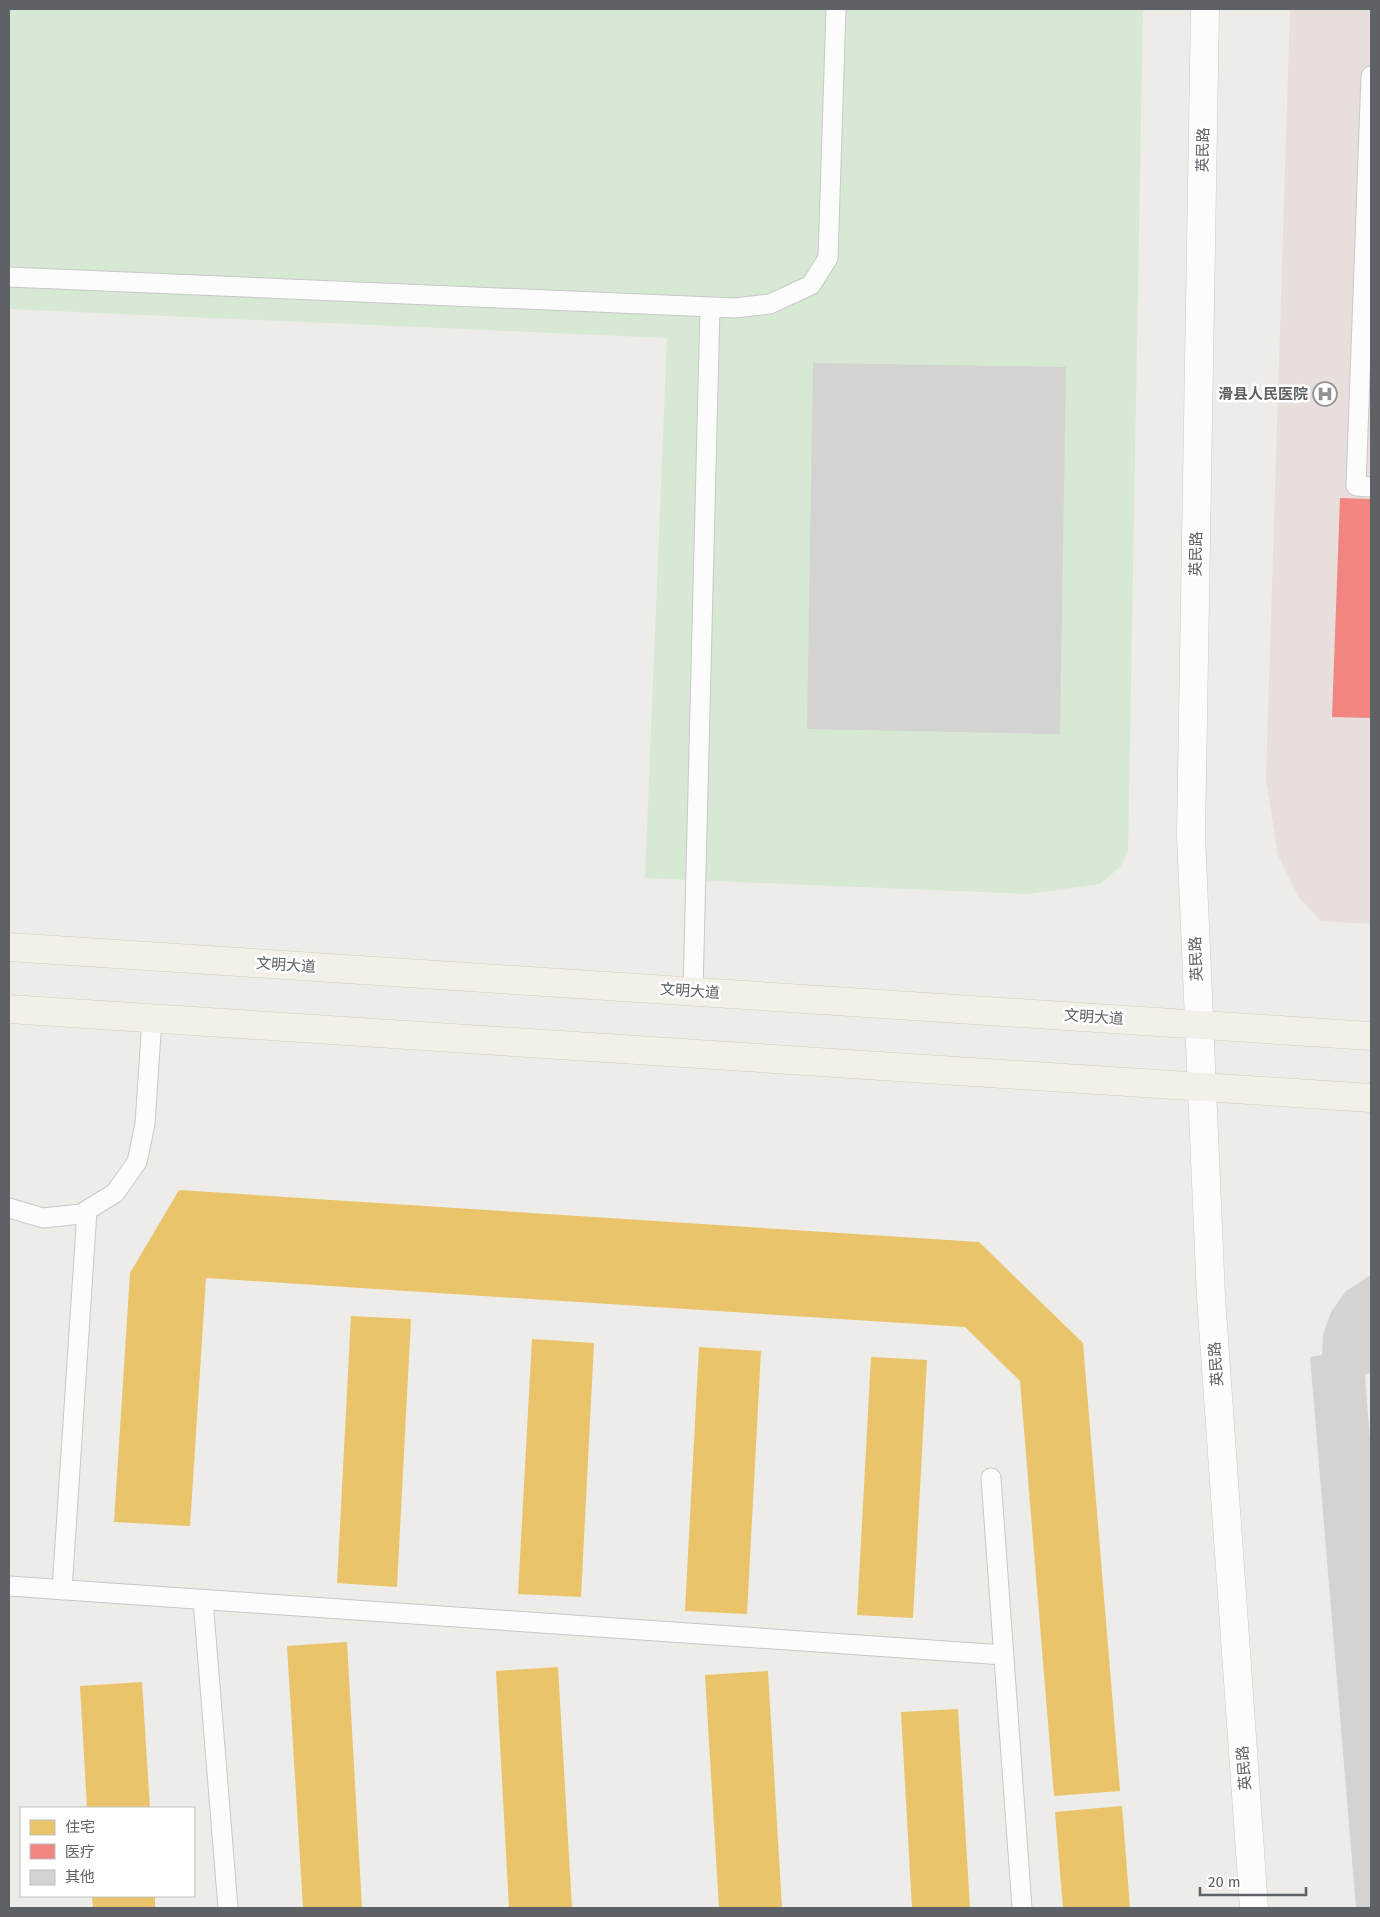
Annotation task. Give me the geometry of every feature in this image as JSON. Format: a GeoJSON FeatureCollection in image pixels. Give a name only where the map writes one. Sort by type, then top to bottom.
{"type":"FeatureCollection","features":[{"type":"Feature","properties":{"kind":"main road","name":"文明大道"},"geometry":{"type":"LineString","coordinates":[[9,947],[1371,1036]]}},
{"type":"Feature","properties":{"kind":"main road"},"geometry":{"type":"LineString","coordinates":[[9,1009],[1371,1098]]}},
{"type":"Feature","properties":{"kind":"street","name":"英民路"},"geometry":{"type":"LineString","coordinates":[[1205,9],[1191,835],[1211,1297],[1254,1908]]}},
{"type":"Feature","properties":{"kind":"lane"},"geometry":{"type":"LineString","coordinates":[[9,277],[735,308],[770,304],[811,286],[828,258],[836,9]]}},
{"type":"Feature","properties":{"kind":"lane"},"geometry":{"type":"LineString","coordinates":[[1371,76],[1356,486],[1371,487]]}},
{"type":"Feature","properties":{"kind":"lane"},"geometry":{"type":"LineString","coordinates":[[693,991],[710,307]]}},
{"type":"Feature","properties":{"kind":"lane"},"geometry":{"type":"LineString","coordinates":[[9,1208],[43,1218],[82,1214],[115,1193],[137,1162],[145,1124],[152,1019]]}},
{"type":"Feature","properties":{"kind":"lane"},"geometry":{"type":"LineString","coordinates":[[62,1590],[87,1210]]}},
{"type":"Feature","properties":{"kind":"lane"},"geometry":{"type":"LineString","coordinates":[[991,1478],[1022,1908]]}},
{"type":"Feature","properties":{"kind":"lane"},"geometry":{"type":"LineString","coordinates":[[9,1586],[1004,1655]]}},
{"type":"Feature","properties":{"kind":"lane"},"geometry":{"type":"LineString","coordinates":[[203,1600],[228,1908]]}},
{"type":"Feature","properties":{"kind":"shaded area","name":"滑县人民医院"},"geometry":{"type":"Polygon","coordinates":[[[1290,9],[1371,9],[1371,924],[1321,921],[1298,897],[1278,855],[1266,780],[1290,9]]]}},
{"type":"Feature","properties":{"kind":"green space"},"geometry":{"type":"Polygon","coordinates":[[[9,9],[1143,9],[1128,852],[1120,867],[1100,884],[1027,894],[645,878],[667,338],[9,309],[9,9]]]}},
{"type":"Feature","properties":{"kind":"building: 住宅"},"geometry":{"type":"Polygon","coordinates":[[[179,1190],[979,1242],[1083,1343],[1120,1791],[1054,1796],[1020,1381],[965,1327],[206,1278],[190,1526],[114,1522],[130,1273],[179,1190]]]}},
{"type":"Feature","properties":{"kind":"building: 住宅"},"geometry":{"type":"Polygon","coordinates":[[[351,1316],[411,1319],[397,1587],[337,1583],[351,1316]]]}},
{"type":"Feature","properties":{"kind":"building: 住宅"},"geometry":{"type":"Polygon","coordinates":[[[532,1339],[594,1343],[581,1597],[518,1594],[532,1339]]]}},
{"type":"Feature","properties":{"kind":"building: 住宅"},"geometry":{"type":"Polygon","coordinates":[[[699,1347],[761,1351],[747,1614],[685,1611],[699,1347]]]}},
{"type":"Feature","properties":{"kind":"building: 住宅"},"geometry":{"type":"Polygon","coordinates":[[[871,1357],[927,1360],[913,1618],[857,1615],[871,1357]]]}},
{"type":"Feature","properties":{"kind":"building: 住宅"},"geometry":{"type":"Polygon","coordinates":[[[347,1642],[362,1908],[303,1908],[287,1646],[347,1642]]]}},
{"type":"Feature","properties":{"kind":"building: 住宅"},"geometry":{"type":"Polygon","coordinates":[[[558,1667],[572,1908],[509,1908],[496,1671],[558,1667]]]}},
{"type":"Feature","properties":{"kind":"building: 住宅"},"geometry":{"type":"Polygon","coordinates":[[[768,1671],[782,1908],[719,1908],[705,1675],[768,1671]]]}},
{"type":"Feature","properties":{"kind":"building: 住宅"},"geometry":{"type":"Polygon","coordinates":[[[142,1682],[150,1807],[87,1807],[80,1686],[142,1682]]]}},
{"type":"Feature","properties":{"kind":"building: 住宅"},"geometry":{"type":"Polygon","coordinates":[[[958,1709],[970,1908],[912,1908],[901,1712],[958,1709]]]}},
{"type":"Feature","properties":{"kind":"building: 住宅"},"geometry":{"type":"Polygon","coordinates":[[[1122,1806],[1130,1908],[1063,1908],[1055,1812],[1122,1806]]]}},
{"type":"Feature","properties":{"kind":"building: 住宅"},"geometry":{"type":"Polygon","coordinates":[[[92,1897],[155,1897],[155,1908],[93,1908],[92,1897]]]}},
{"type":"Feature","properties":{"kind":"building: 医疗"},"geometry":{"type":"Polygon","coordinates":[[[1340,498],[1371,499],[1371,718],[1332,717],[1340,498]]]}},
{"type":"Feature","properties":{"kind":"building: 其他"},"geometry":{"type":"Polygon","coordinates":[[[813,363],[1066,367],[1060,734],[807,729],[813,363]]]}},
{"type":"Feature","properties":{"kind":"building: 其他"},"geometry":{"type":"Polygon","coordinates":[[[1371,1275],[1371,1372],[1365,1375],[1371,1454],[1371,1908],[1356,1908],[1310,1357],[1322,1355],[1323,1335],[1331,1312],[1346,1291],[1371,1275]]]}},
{"type":"Feature","properties":{"kind":"place","name":"滑县人民医院"},"geometry":{"type":"Point","coordinates":[1325,394]}}]}
